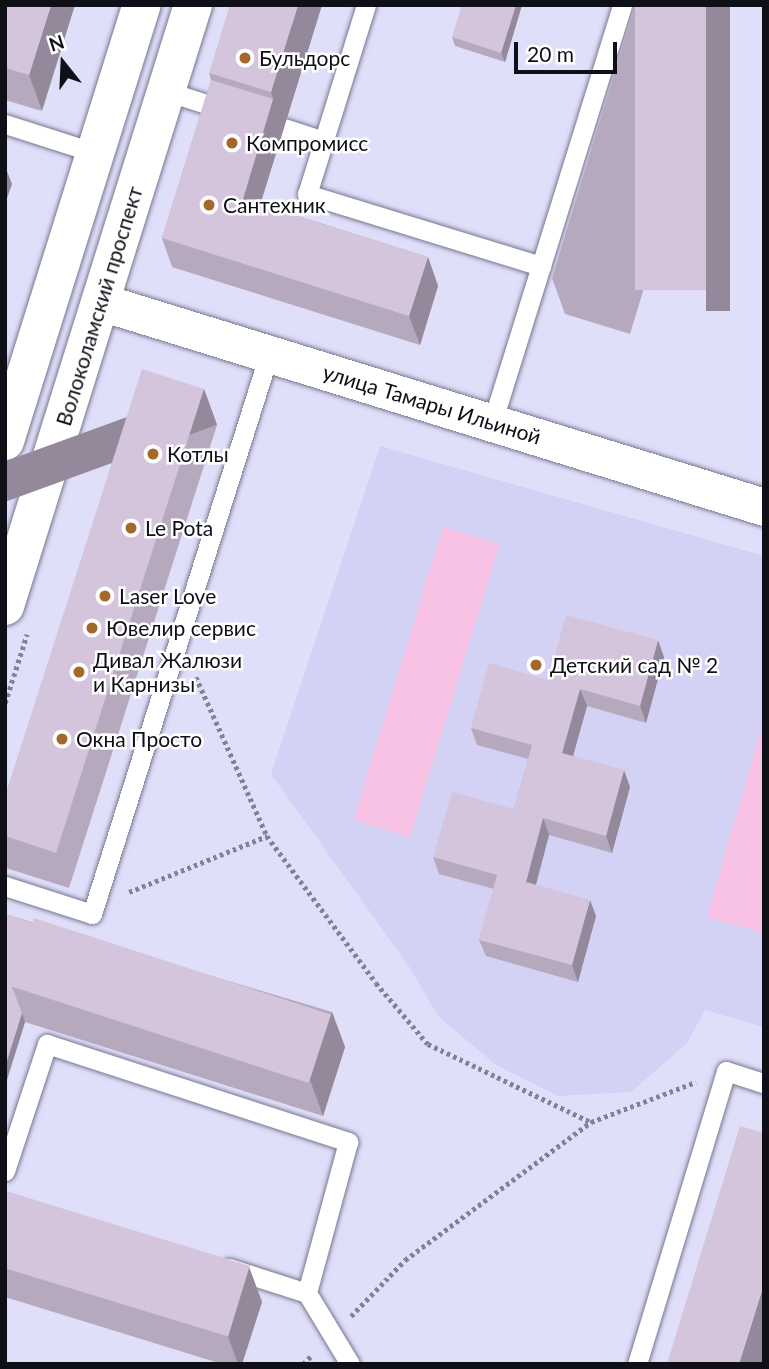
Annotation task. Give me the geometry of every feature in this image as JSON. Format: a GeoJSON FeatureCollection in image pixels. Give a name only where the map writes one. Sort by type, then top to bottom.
{"type":"FeatureCollection","features":[{"type":"Feature","properties":{"kind":"main road"},"geometry":{"type":"LineString","coordinates":[[5,441],[142,5]]}},
{"type":"Feature","properties":{"kind":"main road","name":"Волоколамский проспект"},"geometry":{"type":"LineString","coordinates":[[5,606],[193,5]]}},
{"type":"Feature","properties":{"kind":"street","name":"улица Тамары Ильиной"},"geometry":{"type":"LineString","coordinates":[[100,302],[764,507]]}},
{"type":"Feature","properties":{"kind":"lane"},"geometry":{"type":"LineString","coordinates":[[366,5],[307,194],[541,266]]}},
{"type":"Feature","properties":{"kind":"lane"},"geometry":{"type":"LineString","coordinates":[[492,423],[622,5]]}},
{"type":"Feature","properties":{"kind":"lane"},"geometry":{"type":"LineString","coordinates":[[166,91],[222,109]]}},
{"type":"Feature","properties":{"kind":"lane"},"geometry":{"type":"LineString","coordinates":[[5,124],[96,153]]}},
{"type":"Feature","properties":{"kind":"lane"},"geometry":{"type":"LineString","coordinates":[[284,128],[324,141]]}},
{"type":"Feature","properties":{"kind":"lane"},"geometry":{"type":"LineString","coordinates":[[5,886],[92,914],[270,354]]}},
{"type":"Feature","properties":{"kind":"lane"},"geometry":{"type":"LineString","coordinates":[[5,1171],[13,1122],[47,1044],[348,1142],[307,1293]]}},
{"type":"Feature","properties":{"kind":"lane"},"geometry":{"type":"LineString","coordinates":[[637,1364],[726,1071],[764,1083]]}},
{"type":"Feature","properties":{"kind":"lane"},"geometry":{"type":"LineString","coordinates":[[215,1263],[307,1293],[350,1364]]}},
{"type":"Feature","properties":{"kind":"path"},"geometry":{"type":"LineString","coordinates":[[180,637],[267,836],[376,984],[428,1044],[591,1122]]}},
{"type":"Feature","properties":{"kind":"path"},"geometry":{"type":"LineString","coordinates":[[92,914],[133,890],[267,836]]}},
{"type":"Feature","properties":{"kind":"path"},"geometry":{"type":"LineString","coordinates":[[303,1364],[405,1260],[591,1122],[726,1071]]}},
{"type":"Feature","properties":{"kind":"shaded area","name":"Детский сад № 2"},"geometry":{"type":"Polygon","coordinates":[[[380,446],[764,556],[764,1027],[705,1010],[687,1043],[631,1092],[558,1096],[496,1065],[438,1016],[410,968],[271,774],[380,446]]]}},
{"type":"Feature","properties":{"kind":"shaded area"},"geometry":{"type":"Polygon","coordinates":[[[443,527],[499,544],[410,837],[354,820],[443,527]]]}},
{"type":"Feature","properties":{"kind":"shaded area"},"geometry":{"type":"Polygon","coordinates":[[[764,719],[764,933],[707,917],[764,719]]]}},
{"type":"Feature","properties":{"kind":"building"},"geometry":{"type":"Polygon","coordinates":[[[5,5],[51,5],[29,75],[5,68],[5,5]]]}},
{"type":"Feature","properties":{"kind":"building"},"geometry":{"type":"Polygon","coordinates":[[[230,5],[298,5],[271,92],[209,73],[230,5]]]}},
{"type":"Feature","properties":{"kind":"building"},"geometry":{"type":"Polygon","coordinates":[[[462,5],[516,5],[501,53],[452,37],[462,5]]]}},
{"type":"Feature","properties":{"kind":"building"},"geometry":{"type":"Polygon","coordinates":[[[635,5],[706,5],[706,290],[635,290],[635,5]]]}},
{"type":"Feature","properties":{"kind":"building"},"geometry":{"type":"Polygon","coordinates":[[[211,80],[273,99],[243,199],[428,257],[409,316],[162,238],[211,80]]]}},
{"type":"Feature","properties":{"kind":"building"},"geometry":{"type":"Polygon","coordinates":[[[142,369],[204,389],[56,853],[5,836],[5,796],[142,369]]]}},
{"type":"Feature","properties":{"kind":"building"},"geometry":{"type":"Polygon","coordinates":[[[566,615],[658,640],[640,706],[580,689],[562,753],[624,770],[606,836],[543,818],[526,882],[590,900],[572,965],[479,940],[497,875],[433,857],[452,792],[514,809],[532,745],[471,728],[489,663],[548,680],[566,615]]]}},
{"type":"Feature","properties":{"kind":"building"},"geometry":{"type":"Polygon","coordinates":[[[5,914],[33,923],[12,987],[22,1013],[5,1067],[5,914]]]}},
{"type":"Feature","properties":{"kind":"building"},"geometry":{"type":"Polygon","coordinates":[[[34,918],[331,1014],[308,1083],[12,986],[34,918]]]}},
{"type":"Feature","properties":{"kind":"building"},"geometry":{"type":"Polygon","coordinates":[[[740,1126],[764,1133],[764,1284],[739,1364],[667,1364],[740,1126]]]}},
{"type":"Feature","properties":{"kind":"building"},"geometry":{"type":"Polygon","coordinates":[[[5,1191],[250,1266],[228,1337],[5,1268],[5,1191]]]}},
{"type":"Feature","properties":{"kind":"place","name":"Бульдорс"},"geometry":{"type":"Point","coordinates":[245,58]}},
{"type":"Feature","properties":{"kind":"place","name":"Компромисс"},"geometry":{"type":"Point","coordinates":[232,143]}},
{"type":"Feature","properties":{"kind":"place","name":"Сантехник"},"geometry":{"type":"Point","coordinates":[209,205]}},
{"type":"Feature","properties":{"kind":"place","name":"Котлы"},"geometry":{"type":"Point","coordinates":[153,454]}},
{"type":"Feature","properties":{"kind":"place","name":"Le Pota"},"geometry":{"type":"Point","coordinates":[131,528]}},
{"type":"Feature","properties":{"kind":"place","name":"Laser Love"},"geometry":{"type":"Point","coordinates":[105,596]}},
{"type":"Feature","properties":{"kind":"place","name":"Ювелир сервис"},"geometry":{"type":"Point","coordinates":[92,628]}},
{"type":"Feature","properties":{"kind":"place","name":"Детский сад № 2"},"geometry":{"type":"Point","coordinates":[536,665]}},
{"type":"Feature","properties":{"kind":"place","name":"Дивал Жалюзи и Карнизы"},"geometry":{"type":"Point","coordinates":[79,672]}},
{"type":"Feature","properties":{"kind":"place","name":"Окна Просто"},"geometry":{"type":"Point","coordinates":[62,739]}}]}
